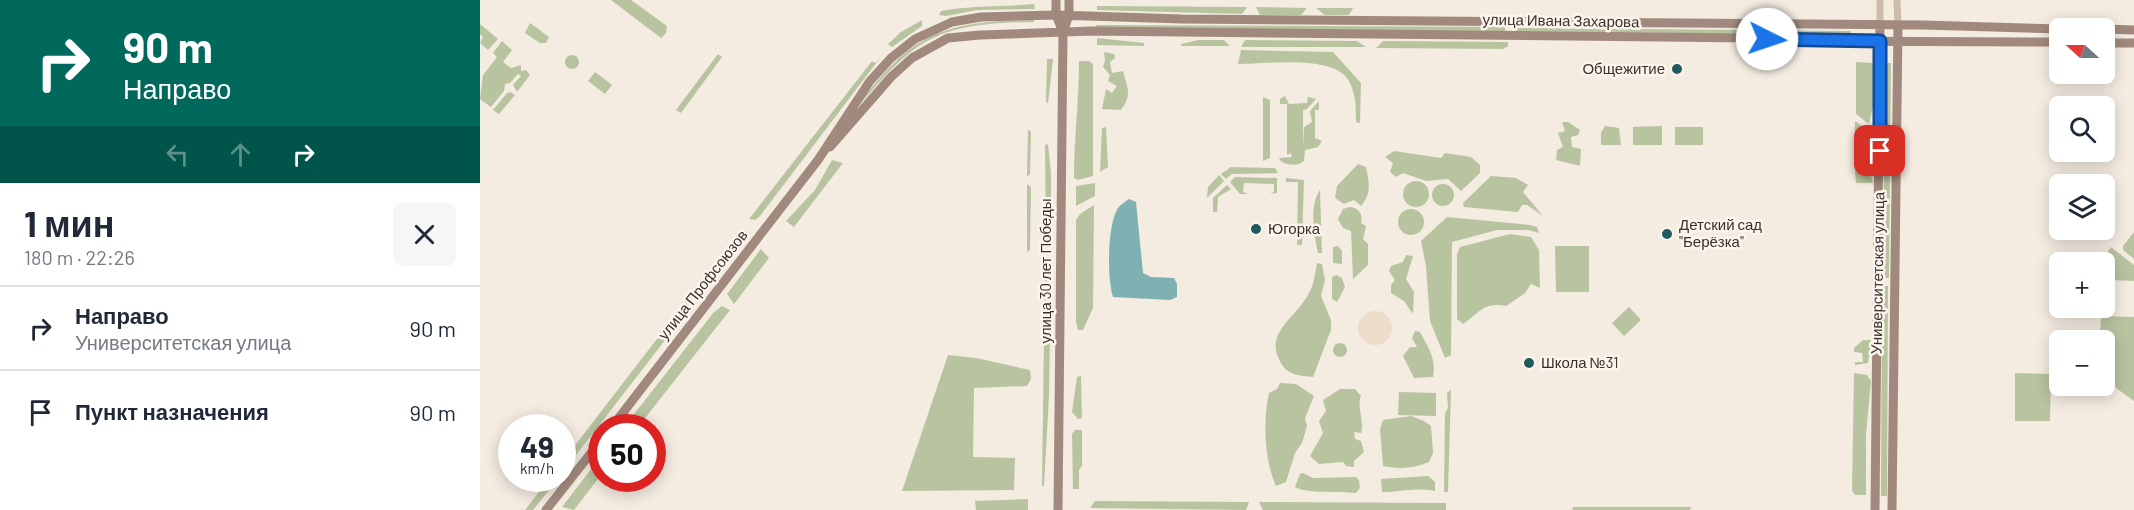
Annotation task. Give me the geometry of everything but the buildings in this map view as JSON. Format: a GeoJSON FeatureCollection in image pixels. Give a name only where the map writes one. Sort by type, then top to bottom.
{"type":"FeatureCollection","features":[{"type":"Feature","properties":{"kind":"main road","name":"улица 30 лет Победы"},"geometry":{"type":"LineString","coordinates":[[1056,0],[1056,15],[1063,32]]}},
{"type":"Feature","properties":{"kind":"main road","name":"улица 30 лет Победы"},"geometry":{"type":"LineString","coordinates":[[1058,510],[1063,32],[1069,15],[1069,0]]}},
{"type":"Feature","properties":{"kind":"main road","name":"улица Ивана Захарова"},"geometry":{"type":"LineString","coordinates":[[1056,15],[2049,29]]}},
{"type":"Feature","properties":{"kind":"main road","name":"улица Профсоюзов"},"geometry":{"type":"LineString","coordinates":[[818,160],[870,81],[891,58],[915,39],[936,28],[981,17],[1056,15]]}},
{"type":"Feature","properties":{"kind":"main road","name":"Университетская улица"},"geometry":{"type":"LineString","coordinates":[[1892,510],[1898,25]]}},
{"type":"Feature","properties":{"kind":"main road","name":"Университетская улица"},"geometry":{"type":"LineString","coordinates":[[1875,510],[1880,26]]}},
{"type":"Feature","properties":{"kind":"main road"},"geometry":{"type":"LineString","coordinates":[[2115,29],[2134,30]]}},
{"type":"Feature","properties":{"kind":"main road","name":"улица Ивана Захарова"},"geometry":{"type":"LineString","coordinates":[[1063,32],[2049,42]]}},
{"type":"Feature","properties":{"kind":"main road","name":"улица Профсоюзов"},"geometry":{"type":"LineString","coordinates":[[621,414],[818,160],[891,77],[929,47],[948,39],[1063,32]]}},
{"type":"Feature","properties":{"kind":"main road"},"geometry":{"type":"LineString","coordinates":[[2115,43],[2134,43]]}},
{"type":"Feature","properties":{"kind":"main road"},"geometry":{"type":"LineString","coordinates":[[546,510],[588,457]]}},
{"type":"Feature","properties":{"kind":"street","name":"Университетская улица"},"geometry":{"type":"LineString","coordinates":[[1880,0],[1880,26]]}},
{"type":"Feature","properties":{"kind":"street","name":"Университетская улица"},"geometry":{"type":"LineString","coordinates":[[1897,0],[1898,25]]}},
{"type":"Feature","properties":{"kind":"green space"},"geometry":{"type":"Polygon","coordinates":[[[611,0],[631,0],[667,26],[666,33],[661,38],[611,0]]]}},
{"type":"Feature","properties":{"kind":"green space"},"geometry":{"type":"Polygon","coordinates":[[[1034,4],[1035,9],[977,10],[946,16],[939,15],[941,11],[953,9],[1034,4]]]}},
{"type":"Feature","properties":{"kind":"green space"},"geometry":{"type":"Polygon","coordinates":[[[1097,6],[1247,7],[1242,14],[1097,10],[1097,6]]]}},
{"type":"Feature","properties":{"kind":"green space"},"geometry":{"type":"Polygon","coordinates":[[[1256,7],[1307,8],[1301,15],[1260,15],[1256,7]]]}},
{"type":"Feature","properties":{"kind":"green space"},"geometry":{"type":"Polygon","coordinates":[[[1316,8],[1353,8],[1349,15],[1325,15],[1316,8]]]}},
{"type":"Feature","properties":{"kind":"green space"},"geometry":{"type":"Polygon","coordinates":[[[922,20],[922,26],[892,47],[888,44],[901,32],[922,20]]]}},
{"type":"Feature","properties":{"kind":"green space"},"geometry":{"type":"Polygon","coordinates":[[[1034,20],[1034,22],[970,27],[926,42],[908,54],[890,71],[848,119],[869,92],[888,70],[906,52],[925,40],[946,30],[971,24],[1034,20]]]}},
{"type":"Feature","properties":{"kind":"green space"},"geometry":{"type":"Polygon","coordinates":[[[530,23],[549,37],[546,43],[540,43],[525,33],[530,23]]]}},
{"type":"Feature","properties":{"kind":"green space"},"geometry":{"type":"Polygon","coordinates":[[[480,24],[498,39],[488,50],[480,43],[483,37],[480,34],[480,24]]]}},
{"type":"Feature","properties":{"kind":"green space"},"geometry":{"type":"Polygon","coordinates":[[[1096,25],[1505,27],[1505,31],[1097,28],[1096,25]]]}},
{"type":"Feature","properties":{"kind":"green space"},"geometry":{"type":"Polygon","coordinates":[[[1516,28],[1851,31],[1851,35],[1516,31],[1516,28]]]}},
{"type":"Feature","properties":{"kind":"green space"},"geometry":{"type":"Polygon","coordinates":[[[1097,38],[1144,43],[1144,46],[1097,45],[1097,38]]]}},
{"type":"Feature","properties":{"kind":"green space"},"geometry":{"type":"Polygon","coordinates":[[[1198,40],[1224,40],[1230,46],[1181,46],[1181,44],[1198,40]]]}},
{"type":"Feature","properties":{"kind":"green space"},"geometry":{"type":"Polygon","coordinates":[[[1245,40],[1357,41],[1366,47],[1241,47],[1245,40]]]}},
{"type":"Feature","properties":{"kind":"green space"},"geometry":{"type":"Polygon","coordinates":[[[502,41],[512,50],[503,62],[511,68],[521,65],[521,71],[526,70],[530,75],[517,92],[513,85],[521,76],[518,74],[510,83],[505,84],[504,91],[491,107],[480,99],[483,75],[497,57],[493,53],[502,41]]]}},
{"type":"Feature","properties":{"kind":"green space"},"geometry":{"type":"Polygon","coordinates":[[[1383,41],[1508,42],[1508,46],[1503,49],[1376,48],[1383,41]]]}},
{"type":"Feature","properties":{"kind":"green space"},"geometry":{"type":"Polygon","coordinates":[[[1241,50],[1333,52],[1361,83],[1360,123],[1356,122],[1353,91],[1349,81],[1341,73],[1329,67],[1298,62],[1238,64],[1241,50]]]}},
{"type":"Feature","properties":{"kind":"green space"},"geometry":{"type":"Polygon","coordinates":[[[1104,52],[1114,54],[1115,58],[1110,62],[1112,73],[1123,71],[1128,95],[1121,110],[1102,109],[1106,89],[1112,93],[1117,86],[1108,81],[1110,75],[1103,67],[1104,52]]]}},
{"type":"Feature","properties":{"kind":"green space"},"geometry":{"type":"Polygon","coordinates":[[[718,54],[722,57],[681,113],[676,110],[718,54]]]}},
{"type":"Feature","properties":{"kind":"green space"},"geometry":{"type":"Polygon","coordinates":[[[572,55],[577,57],[579,62],[577,67],[572,69],[567,67],[565,62],[567,57],[572,55]]]}},
{"type":"Feature","properties":{"kind":"green space"},"geometry":{"type":"Polygon","coordinates":[[[880,58],[760,216],[755,220],[749,219],[872,61],[875,63],[880,58]]]}},
{"type":"Feature","properties":{"kind":"green space"},"geometry":{"type":"Polygon","coordinates":[[[1047,59],[1053,59],[1048,104],[1046,101],[1047,59]]]}},
{"type":"Feature","properties":{"kind":"green space"},"geometry":{"type":"Polygon","coordinates":[[[1079,61],[1089,61],[1093,64],[1093,176],[1078,180],[1074,178],[1079,61]]]}},
{"type":"Feature","properties":{"kind":"green space"},"geometry":{"type":"Polygon","coordinates":[[[1856,62],[1874,63],[1874,102],[1869,124],[1856,114],[1856,62]]]}},
{"type":"Feature","properties":{"kind":"green space"},"geometry":{"type":"Polygon","coordinates":[[[1885,63],[1891,63],[1889,278],[1883,278],[1885,63]]]}},
{"type":"Feature","properties":{"kind":"green space"},"geometry":{"type":"Polygon","coordinates":[[[595,72],[612,85],[605,94],[588,81],[595,72]]]}},
{"type":"Feature","properties":{"kind":"green space"},"geometry":{"type":"Polygon","coordinates":[[[511,92],[515,95],[499,114],[493,110],[507,93],[511,92]]]}},
{"type":"Feature","properties":{"kind":"green space"},"geometry":{"type":"Polygon","coordinates":[[[1285,96],[1289,104],[1307,103],[1308,97],[1316,99],[1307,109],[1303,110],[1303,148],[1304,127],[1312,122],[1310,111],[1319,101],[1319,110],[1315,110],[1315,138],[1322,141],[1318,147],[1305,150],[1302,163],[1288,164],[1279,158],[1292,157],[1291,153],[1287,155],[1287,104],[1280,104],[1280,99],[1285,96]]]}},
{"type":"Feature","properties":{"kind":"green space"},"geometry":{"type":"Polygon","coordinates":[[[1263,97],[1270,100],[1270,158],[1263,161],[1263,97]]]}},
{"type":"Feature","properties":{"kind":"green space"},"geometry":{"type":"Polygon","coordinates":[[[1855,121],[1865,128],[1864,155],[1854,164],[1855,121]]]}},
{"type":"Feature","properties":{"kind":"green space"},"geometry":{"type":"Polygon","coordinates":[[[1562,122],[1568,122],[1580,130],[1578,135],[1571,137],[1572,147],[1581,149],[1580,166],[1556,160],[1557,150],[1563,147],[1558,133],[1565,131],[1562,122]]]}},
{"type":"Feature","properties":{"kind":"green space"},"geometry":{"type":"Polygon","coordinates":[[[1605,126],[1619,128],[1621,145],[1601,145],[1601,133],[1605,126]]]}},
{"type":"Feature","properties":{"kind":"green space"},"geometry":{"type":"Polygon","coordinates":[[[1662,126],[1662,145],[1633,145],[1633,127],[1662,126]]]}},
{"type":"Feature","properties":{"kind":"green space"},"geometry":{"type":"Polygon","coordinates":[[[1106,127],[1108,167],[1100,172],[1102,128],[1106,127]]]}},
{"type":"Feature","properties":{"kind":"green space"},"geometry":{"type":"Polygon","coordinates":[[[1675,127],[1703,127],[1703,145],[1675,145],[1675,127]]]}},
{"type":"Feature","properties":{"kind":"green space"},"geometry":{"type":"Polygon","coordinates":[[[1028,129],[1031,132],[1030,174],[1027,177],[1028,129]]]}},
{"type":"Feature","properties":{"kind":"green space"},"geometry":{"type":"Polygon","coordinates":[[[1048,144],[1051,173],[1051,245],[1046,249],[1045,145],[1048,144]]]}},
{"type":"Feature","properties":{"kind":"green space"},"geometry":{"type":"Polygon","coordinates":[[[1394,151],[1441,158],[1445,153],[1471,157],[1480,165],[1480,173],[1461,191],[1448,179],[1426,181],[1403,173],[1396,177],[1390,172],[1393,163],[1385,157],[1394,151]]]}},
{"type":"Feature","properties":{"kind":"green space"},"geometry":{"type":"Polygon","coordinates":[[[832,160],[843,163],[794,227],[786,221],[815,190],[832,160]]]}},
{"type":"Feature","properties":{"kind":"green space"},"geometry":{"type":"Polygon","coordinates":[[[1863,163],[1868,163],[1873,183],[1856,183],[1855,171],[1863,163]]]}},
{"type":"Feature","properties":{"kind":"green space"},"geometry":{"type":"Polygon","coordinates":[[[1358,164],[1366,167],[1369,183],[1367,197],[1361,206],[1354,200],[1344,204],[1335,198],[1337,186],[1358,164]]]}},
{"type":"Feature","properties":{"kind":"green space"},"geometry":{"type":"Polygon","coordinates":[[[1231,167],[1275,168],[1278,173],[1232,174],[1226,179],[1221,174],[1231,167]]]}},
{"type":"Feature","properties":{"kind":"green space"},"geometry":{"type":"Polygon","coordinates":[[[1219,175],[1224,181],[1207,198],[1208,187],[1219,175]]]}},
{"type":"Feature","properties":{"kind":"green space"},"geometry":{"type":"Polygon","coordinates":[[[1491,176],[1516,178],[1528,185],[1523,192],[1543,216],[1527,205],[1522,205],[1518,212],[1464,207],[1463,203],[1491,176]]]}},
{"type":"Feature","properties":{"kind":"green space"},"geometry":{"type":"Polygon","coordinates":[[[1235,177],[1277,178],[1277,193],[1270,194],[1274,192],[1274,184],[1244,183],[1243,192],[1248,194],[1240,194],[1230,182],[1235,177]]]}},
{"type":"Feature","properties":{"kind":"green space"},"geometry":{"type":"Polygon","coordinates":[[[1286,178],[1304,180],[1302,245],[1297,245],[1298,182],[1286,182],[1286,178]]]}},
{"type":"Feature","properties":{"kind":"green space"},"geometry":{"type":"Polygon","coordinates":[[[1416,181],[1425,185],[1429,194],[1425,203],[1416,207],[1407,203],[1403,194],[1407,185],[1416,181]]]}},
{"type":"Feature","properties":{"kind":"green space"},"geometry":{"type":"Polygon","coordinates":[[[1095,183],[1095,196],[1076,206],[1076,186],[1095,183]]]}},
{"type":"Feature","properties":{"kind":"green space"},"geometry":{"type":"Polygon","coordinates":[[[1027,184],[1031,187],[1030,250],[1027,252],[1027,184]]]}},
{"type":"Feature","properties":{"kind":"green space"},"geometry":{"type":"Polygon","coordinates":[[[1443,184],[1451,187],[1454,195],[1451,203],[1443,206],[1435,203],[1432,195],[1435,187],[1443,184]]]}},
{"type":"Feature","properties":{"kind":"green space"},"geometry":{"type":"Polygon","coordinates":[[[1227,185],[1231,189],[1218,197],[1217,212],[1213,212],[1213,198],[1227,185]]]}},
{"type":"Feature","properties":{"kind":"green space"},"geometry":{"type":"Polygon","coordinates":[[[1320,190],[1322,253],[1318,253],[1313,212],[1320,190]]]}},
{"type":"Feature","properties":{"kind":"green space"},"geometry":{"type":"Polygon","coordinates":[[[1094,205],[1093,308],[1083,330],[1078,330],[1076,322],[1076,220],[1080,214],[1094,205]]]}},
{"type":"Feature","properties":{"kind":"green space"},"geometry":{"type":"Polygon","coordinates":[[[1350,207],[1361,214],[1361,223],[1366,226],[1363,239],[1368,244],[1368,265],[1353,279],[1351,231],[1343,228],[1338,219],[1343,209],[1350,207]]]}},
{"type":"Feature","properties":{"kind":"green space"},"geometry":{"type":"Polygon","coordinates":[[[1411,209],[1420,213],[1424,222],[1420,231],[1411,235],[1402,231],[1398,222],[1402,213],[1411,209]]]}},
{"type":"Feature","properties":{"kind":"green space"},"geometry":{"type":"Polygon","coordinates":[[[1447,217],[1530,225],[1537,227],[1539,233],[1528,230],[1497,230],[1452,242],[1451,355],[1445,358],[1430,321],[1426,266],[1421,241],[1447,217]]]}},
{"type":"Feature","properties":{"kind":"green space"},"geometry":{"type":"Polygon","coordinates":[[[2134,232],[2134,259],[2123,250],[2123,246],[2134,232]]]}},
{"type":"Feature","properties":{"kind":"green space"},"geometry":{"type":"Polygon","coordinates":[[[1510,234],[1531,237],[1539,250],[1540,288],[1531,284],[1525,293],[1506,306],[1487,307],[1463,324],[1457,319],[1457,254],[1460,247],[1510,234]]]}},
{"type":"Feature","properties":{"kind":"green space"},"geometry":{"type":"Polygon","coordinates":[[[1338,246],[1342,251],[1342,264],[1333,263],[1333,247],[1338,246]]]}},
{"type":"Feature","properties":{"kind":"green space"},"geometry":{"type":"Polygon","coordinates":[[[1555,246],[1589,246],[1589,292],[1556,292],[1555,246]]]}},
{"type":"Feature","properties":{"kind":"green space"},"geometry":{"type":"Polygon","coordinates":[[[2111,247],[2134,265],[2134,281],[2115,280],[2115,252],[2107,252],[2111,247]]]}},
{"type":"Feature","properties":{"kind":"green space"},"geometry":{"type":"Polygon","coordinates":[[[761,249],[769,258],[734,304],[727,294],[761,249]]]}},
{"type":"Feature","properties":{"kind":"green space"},"geometry":{"type":"Polygon","coordinates":[[[1406,255],[1413,256],[1406,279],[1414,292],[1413,314],[1404,301],[1391,293],[1391,285],[1395,280],[1389,271],[1391,266],[1403,262],[1406,255]]]}},
{"type":"Feature","properties":{"kind":"green space"},"geometry":{"type":"Polygon","coordinates":[[[1045,261],[1051,265],[1049,396],[1044,486],[1042,486],[1045,261]]]}},
{"type":"Feature","properties":{"kind":"green space"},"geometry":{"type":"Polygon","coordinates":[[[1317,263],[1322,264],[1325,280],[1321,296],[1331,320],[1331,330],[1313,377],[1287,370],[1276,352],[1276,343],[1283,327],[1310,291],[1317,263]]]}},
{"type":"Feature","properties":{"kind":"green space"},"geometry":{"type":"Polygon","coordinates":[[[1337,275],[1342,278],[1345,287],[1337,302],[1332,299],[1332,277],[1337,275]]]}},
{"type":"Feature","properties":{"kind":"green space"},"geometry":{"type":"Polygon","coordinates":[[[700,283],[686,313],[608,414],[599,414],[700,283]]]}},
{"type":"Feature","properties":{"kind":"green space"},"geometry":{"type":"Polygon","coordinates":[[[1882,286],[1888,286],[1887,496],[1881,496],[1882,286]]]}},
{"type":"Feature","properties":{"kind":"green space"},"geometry":{"type":"Polygon","coordinates":[[[722,306],[730,310],[648,414],[634,414],[714,312],[722,306]]]}},
{"type":"Feature","properties":{"kind":"green space"},"geometry":{"type":"Polygon","coordinates":[[[1629,307],[1641,320],[1624,336],[1612,323],[1629,307]]]}},
{"type":"Feature","properties":{"kind":"green space"},"geometry":{"type":"Polygon","coordinates":[[[2134,317],[2134,401],[2115,387],[2115,330],[2100,330],[2101,318],[2134,317]]]}},
{"type":"Feature","properties":{"kind":"green space"},"geometry":{"type":"Polygon","coordinates":[[[1415,331],[1420,332],[1431,354],[1434,365],[1433,377],[1414,378],[1403,356],[1410,347],[1417,347],[1412,338],[1415,331]]]}},
{"type":"Feature","properties":{"kind":"green space"},"geometry":{"type":"Polygon","coordinates":[[[1863,340],[1871,340],[1868,363],[1855,365],[1855,362],[1863,362],[1862,353],[1854,352],[1854,348],[1863,340]]]}},
{"type":"Feature","properties":{"kind":"green space"},"geometry":{"type":"Polygon","coordinates":[[[1340,343],[1345,345],[1347,350],[1345,355],[1340,357],[1335,355],[1333,350],[1335,345],[1340,343]]]}},
{"type":"Feature","properties":{"kind":"green space"},"geometry":{"type":"Polygon","coordinates":[[[948,355],[976,358],[1030,370],[1031,379],[1027,386],[974,388],[973,457],[1015,458],[1014,490],[902,491],[948,355]]]}},
{"type":"Feature","properties":{"kind":"green space"},"geometry":{"type":"Polygon","coordinates":[[[1854,373],[1867,375],[1871,381],[1866,434],[1866,495],[1855,495],[1852,490],[1854,373]]]}},
{"type":"Feature","properties":{"kind":"green space"},"geometry":{"type":"Polygon","coordinates":[[[2015,373],[2049,374],[2050,421],[2015,421],[2015,373]]]}},
{"type":"Feature","properties":{"kind":"green space"},"geometry":{"type":"Polygon","coordinates":[[[1081,376],[1082,418],[1078,419],[1072,412],[1077,377],[1081,376]]]}},
{"type":"Feature","properties":{"kind":"green space"},"geometry":{"type":"Polygon","coordinates":[[[1280,383],[1296,384],[1314,396],[1305,418],[1307,426],[1302,443],[1295,453],[1286,482],[1276,486],[1267,452],[1266,416],[1269,393],[1277,389],[1280,383]]]}},
{"type":"Feature","properties":{"kind":"green space"},"geometry":{"type":"Polygon","coordinates":[[[1340,389],[1355,389],[1361,396],[1359,405],[1362,428],[1361,433],[1354,432],[1355,439],[1361,441],[1364,452],[1354,461],[1354,467],[1346,466],[1343,462],[1319,464],[1310,456],[1323,433],[1319,421],[1326,411],[1323,400],[1340,389]]]}},
{"type":"Feature","properties":{"kind":"green space"},"geometry":{"type":"Polygon","coordinates":[[[1451,390],[1448,492],[1444,492],[1445,413],[1448,408],[1447,393],[1451,390]]]}},
{"type":"Feature","properties":{"kind":"green space"},"geometry":{"type":"Polygon","coordinates":[[[1399,392],[1436,393],[1436,416],[1398,415],[1399,392]]]}},
{"type":"Feature","properties":{"kind":"green space"},"geometry":{"type":"Polygon","coordinates":[[[1411,416],[1431,426],[1433,453],[1429,462],[1406,468],[1383,466],[1380,429],[1383,420],[1411,416]]]}},
{"type":"Feature","properties":{"kind":"green space"},"geometry":{"type":"Polygon","coordinates":[[[588,429],[588,440],[576,455],[576,444],[588,429]]]}},
{"type":"Feature","properties":{"kind":"green space"},"geometry":{"type":"Polygon","coordinates":[[[1075,430],[1082,430],[1082,466],[1079,470],[1079,489],[1073,489],[1072,434],[1075,430]]]}},
{"type":"Feature","properties":{"kind":"green space"},"geometry":{"type":"Polygon","coordinates":[[[588,473],[588,492],[574,510],[562,507],[573,492],[576,492],[588,473]]]}},
{"type":"Feature","properties":{"kind":"green space"},"geometry":{"type":"Polygon","coordinates":[[[1303,473],[1313,478],[1356,477],[1360,488],[1356,493],[1300,489],[1295,487],[1300,474],[1303,473]]]}},
{"type":"Feature","properties":{"kind":"green space"},"geometry":{"type":"Polygon","coordinates":[[[1428,476],[1435,482],[1435,491],[1382,492],[1381,479],[1428,476]]]}},
{"type":"Feature","properties":{"kind":"green space"},"geometry":{"type":"Polygon","coordinates":[[[539,492],[548,492],[533,510],[525,510],[539,492]]]}},
{"type":"Feature","properties":{"kind":"green space"},"geometry":{"type":"Polygon","coordinates":[[[1028,499],[1028,510],[976,510],[975,501],[1028,499]]]}},
{"type":"Feature","properties":{"kind":"green space"},"geometry":{"type":"Polygon","coordinates":[[[1095,501],[1249,502],[1246,510],[1090,508],[1095,501]]]}},
{"type":"Feature","properties":{"kind":"green space"},"geometry":{"type":"Polygon","coordinates":[[[1259,502],[1446,503],[1446,510],[1263,510],[1259,502]]]}},
{"type":"Feature","properties":{"kind":"green space"},"geometry":{"type":"Polygon","coordinates":[[[1572,507],[1691,507],[1690,510],[1573,510],[1572,507]]]}},
{"type":"Feature","properties":{"kind":"shaded area"},"geometry":{"type":"Polygon","coordinates":[[[1375,311],[1387,316],[1392,328],[1387,340],[1375,345],[1363,340],[1358,328],[1363,316],[1375,311]]]}},
{"type":"Feature","properties":{"kind":"water"},"geometry":{"type":"Polygon","coordinates":[[[1129,199],[1136,202],[1143,273],[1151,277],[1174,278],[1177,284],[1177,297],[1170,300],[1113,297],[1109,265],[1112,226],[1118,208],[1129,199]]]}},
{"type":"Feature","properties":{"kind":"place","name":"Общежитие"},"geometry":{"type":"Point","coordinates":[1677,69]}},
{"type":"Feature","properties":{"kind":"place","name":"Югорка"},"geometry":{"type":"Point","coordinates":[1256,229]}},
{"type":"Feature","properties":{"kind":"place","name":"Детский сад \"Берёзка\""},"geometry":{"type":"Point","coordinates":[1667,234]}},
{"type":"Feature","properties":{"kind":"place","name":"Школа №31"},"geometry":{"type":"Point","coordinates":[1529,363]}},
{"type":"Feature","properties":{"kind":"route"},"geometry":{"type":"LineString","coordinates":[[1767,39],[1880,41],[1880,151]]}}]}
